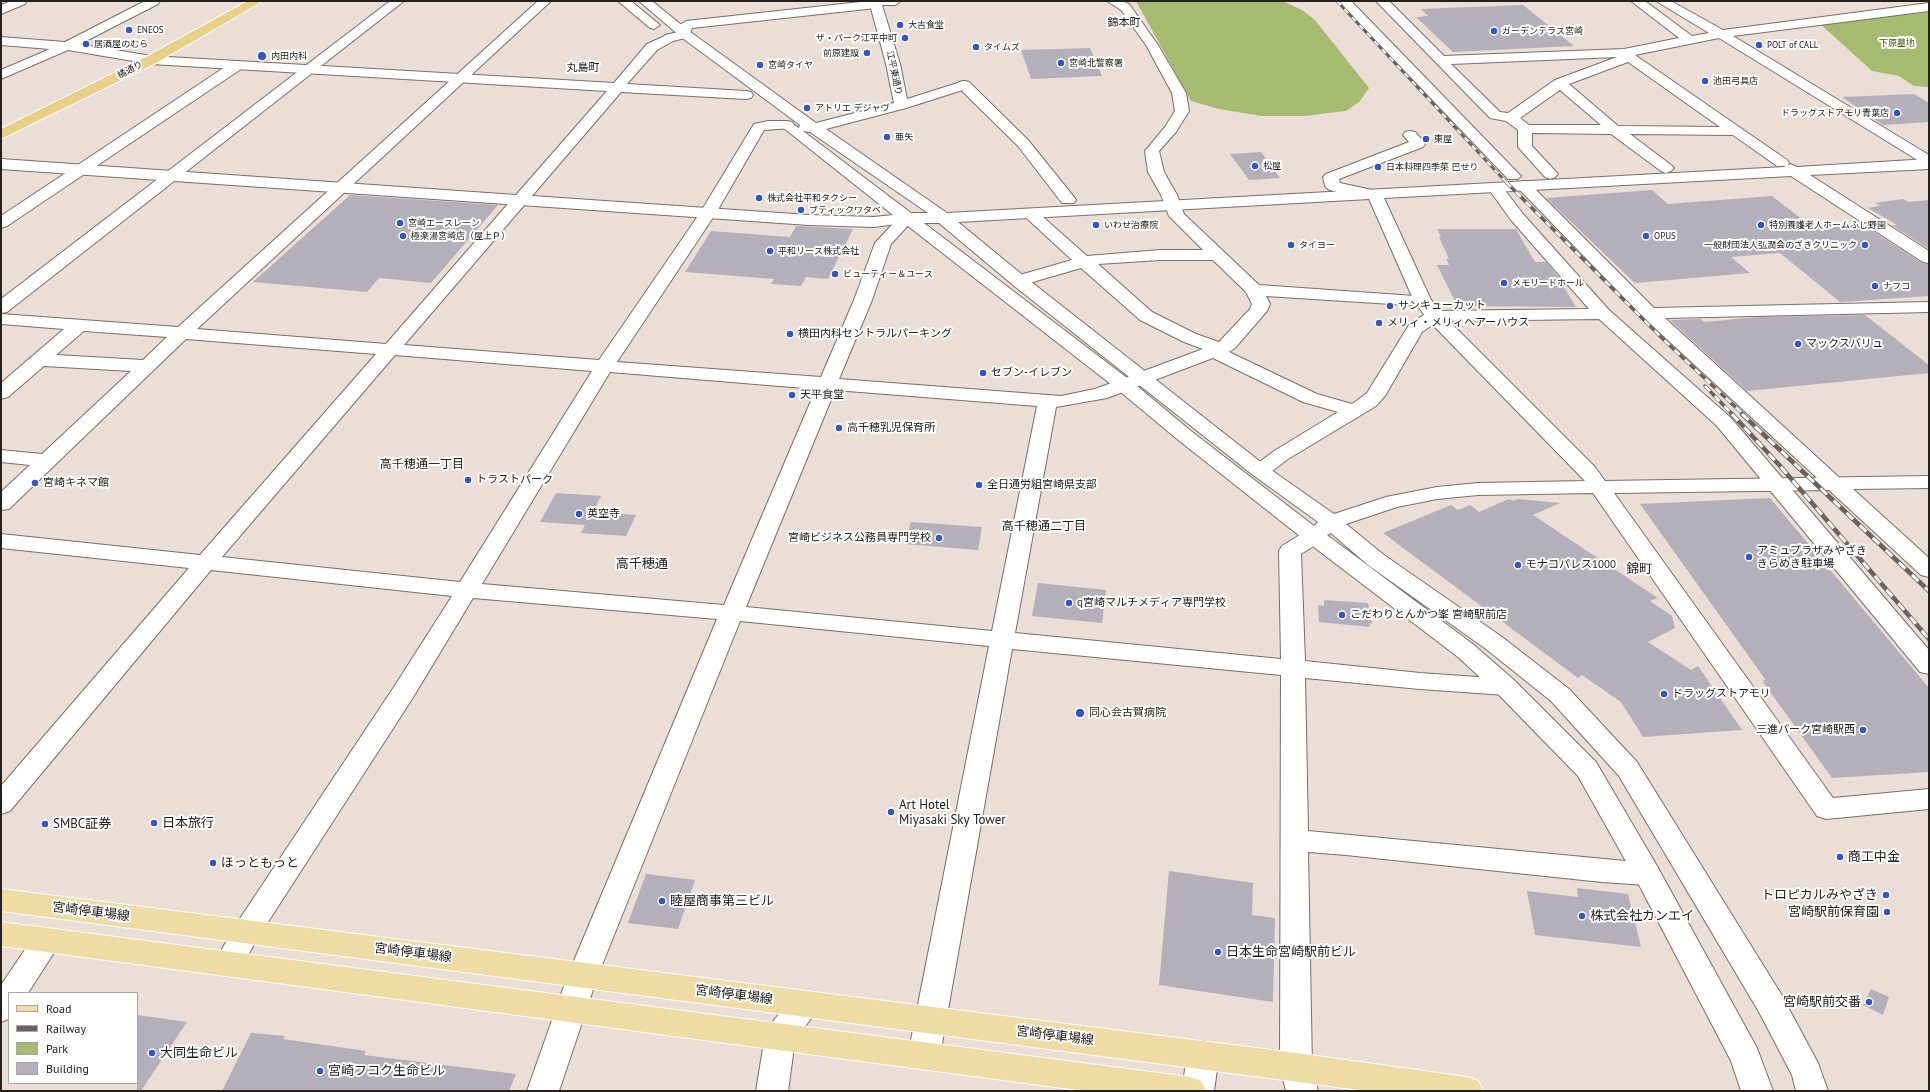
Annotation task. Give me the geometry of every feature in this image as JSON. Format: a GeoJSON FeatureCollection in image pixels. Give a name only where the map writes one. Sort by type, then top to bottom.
{"type":"FeatureCollection","features":[{"type":"Feature","properties":{"kind":"highway","name":"橘通り"},"geometry":{"type":"LineString","coordinates":[[22,110],[131,57],[236,1]]}},
{"type":"Feature","properties":{"kind":"highway","name":"橘通り"},"geometry":{"type":"LineString","coordinates":[[1,135],[151,60],[257,1]]}},
{"type":"Feature","properties":{"kind":"main road","name":"宮崎停車場線"},"geometry":{"type":"LineString","coordinates":[[1,900],[1203,1055],[1299,1079],[1467,1091]]}},
{"type":"Feature","properties":{"kind":"main road"},"geometry":{"type":"LineString","coordinates":[[1,934],[571,1008],[1190,1091]]}},
{"type":"Feature","properties":{"kind":"street"},"geometry":{"type":"LineString","coordinates":[[1,10],[21,1]]}},
{"type":"Feature","properties":{"kind":"street"},"geometry":{"type":"LineString","coordinates":[[1,75],[67,46],[154,1]]}},
{"type":"Feature","properties":{"kind":"street"},"geometry":{"type":"LineString","coordinates":[[1,308],[174,176],[398,1]]}},
{"type":"Feature","properties":{"kind":"street"},"geometry":{"type":"LineString","coordinates":[[4,498],[47,461],[181,334],[545,1]]}},
{"type":"Feature","properties":{"kind":"street"},"geometry":{"type":"LineString","coordinates":[[624,1],[814,128],[937,213],[1019,281],[1133,381],[1184,435],[1466,651],[1506,687],[1587,769],[1647,874],[1746,1058],[1757,1091]]}},
{"type":"Feature","properties":{"kind":"street"},"geometry":{"type":"LineString","coordinates":[[645,1],[677,36],[746,95],[908,218],[1331,522],[1376,560],[1494,642],[1560,695],[1628,769],[1770,1003],[1807,1073],[1812,1091]]}},
{"type":"Feature","properties":{"kind":"street"},"geometry":{"type":"LineString","coordinates":[[1,804],[206,562],[652,47],[677,36],[686,25],[895,1]]}},
{"type":"Feature","properties":{"kind":"street"},"geometry":{"type":"LineString","coordinates":[[1,319],[1047,402],[1074,401],[1100,394],[1217,350],[1229,344],[1258,311],[1261,304],[1254,290],[1177,216],[1171,200],[1156,172],[1152,151],[1182,111],[1179,93],[1152,45],[1125,7],[1113,1]]}},
{"type":"Feature","properties":{"kind":"street"},"geometry":{"type":"LineString","coordinates":[[1344,1],[1518,181],[1649,313],[1929,570]]}},
{"type":"Feature","properties":{"kind":"street"},"geometry":{"type":"LineString","coordinates":[[1382,1],[1495,115],[1511,118],[1525,129],[1737,131]]}},
{"type":"Feature","properties":{"kind":"street"},"geometry":{"type":"LineString","coordinates":[[1637,1],[1689,40]]}},
{"type":"Feature","properties":{"kind":"street"},"geometry":{"type":"LineString","coordinates":[[1662,1],[1721,34],[1927,159]]}},
{"type":"Feature","properties":{"kind":"street","name":"江平東通り"},"geometry":{"type":"LineString","coordinates":[[814,128],[900,105],[893,64],[876,2]]}},
{"type":"Feature","properties":{"kind":"street"},"geometry":{"type":"LineString","coordinates":[[1867,4],[1887,12]]}},
{"type":"Feature","properties":{"kind":"street"},"geometry":{"type":"LineString","coordinates":[[1511,118],[1560,83],[1627,55],[1721,34],[1929,7]]}},
{"type":"Feature","properties":{"kind":"street"},"geometry":{"type":"LineString","coordinates":[[1,41],[67,46],[151,60],[746,95]]}},
{"type":"Feature","properties":{"kind":"street"},"geometry":{"type":"LineString","coordinates":[[1441,60],[1627,55],[1788,167],[1929,258]]}},
{"type":"Feature","properties":{"kind":"street"},"geometry":{"type":"LineString","coordinates":[[1,223],[236,66]]}},
{"type":"Feature","properties":{"kind":"street"},"geometry":{"type":"LineString","coordinates":[[1560,83],[1615,130],[1666,168]]}},
{"type":"Feature","properties":{"kind":"street"},"geometry":{"type":"LineString","coordinates":[[900,105],[964,85],[1023,143],[1068,200]]}},
{"type":"Feature","properties":{"kind":"street"},"geometry":{"type":"LineString","coordinates":[[229,963],[248,931],[468,590],[604,367],[708,213],[758,127],[768,125],[787,125],[814,128]]}},
{"type":"Feature","properties":{"kind":"street"},"geometry":{"type":"LineString","coordinates":[[1525,129],[1525,147],[1550,174]]}},
{"type":"Feature","properties":{"kind":"street"},"geometry":{"type":"LineString","coordinates":[[1333,186],[1331,177],[1418,144],[1410,135]]}},
{"type":"Feature","properties":{"kind":"street"},"geometry":{"type":"LineString","coordinates":[[937,213],[1028,212],[1333,186],[1518,181],[1927,159]]}},
{"type":"Feature","properties":{"kind":"street"},"geometry":{"type":"LineString","coordinates":[[1,164],[708,213],[874,222],[937,213],[1068,200],[1171,200],[1375,194],[1496,188],[1518,181],[1550,174],[1666,168],[1788,167]]}},
{"type":"Feature","properties":{"kind":"street"},"geometry":{"type":"LineString","coordinates":[[1333,186],[1375,194]]}},
{"type":"Feature","properties":{"kind":"street"},"geometry":{"type":"LineString","coordinates":[[1496,188],[1517,218],[1603,314],[1724,422],[1778,484],[1929,666]]}},
{"type":"Feature","properties":{"kind":"street"},"geometry":{"type":"LineString","coordinates":[[1375,194],[1429,309],[1588,471],[1826,809],[1929,799]]}},
{"type":"Feature","properties":{"kind":"street"},"geometry":{"type":"LineString","coordinates":[[1028,212],[1082,262],[1146,316],[1217,350],[1310,398],[1355,411]]}},
{"type":"Feature","properties":{"kind":"street"},"geometry":{"type":"LineString","coordinates":[[543,1091],[583,975],[827,384],[864,300],[883,243],[908,218]]}},
{"type":"Feature","properties":{"kind":"street"},"geometry":{"type":"LineString","coordinates":[[1019,281],[1082,262],[1108,258],[1218,255]]}},
{"type":"Feature","properties":{"kind":"street"},"geometry":{"type":"LineString","coordinates":[[1254,290],[1429,309],[1603,314]]}},
{"type":"Feature","properties":{"kind":"street"},"geometry":{"type":"LineString","coordinates":[[1649,313],[1929,307]]}},
{"type":"Feature","properties":{"kind":"street"},"geometry":{"type":"LineString","coordinates":[[1260,471],[1280,455],[1355,411],[1376,396],[1415,329],[1429,309]]}},
{"type":"Feature","properties":{"kind":"street"},"geometry":{"type":"LineString","coordinates":[[1,393],[79,326]]}},
{"type":"Feature","properties":{"kind":"street"},"geometry":{"type":"LineString","coordinates":[[40,360],[148,366]]}},
{"type":"Feature","properties":{"kind":"street"},"geometry":{"type":"LineString","coordinates":[[924,1055],[1004,640],[1047,402]]}},
{"type":"Feature","properties":{"kind":"street"},"geometry":{"type":"LineString","coordinates":[[1,456],[47,461]]}},
{"type":"Feature","properties":{"kind":"street"},"geometry":{"type":"LineString","coordinates":[[1299,1079],[1290,551],[1314,536],[1331,522],[1393,501],[1437,493],[1478,489],[1929,482]]}},
{"type":"Feature","properties":{"kind":"street"},"geometry":{"type":"LineString","coordinates":[[1,541],[468,590],[733,613],[1420,681],[1506,687]]}},
{"type":"Feature","properties":{"kind":"street"},"geometry":{"type":"LineString","coordinates":[[1294,841],[1346,844],[1602,871],[1647,874]]}},
{"type":"Feature","properties":{"kind":"street"},"geometry":{"type":"LineString","coordinates":[[13,992],[47,940]]}},
{"type":"Feature","properties":{"kind":"street"},"geometry":{"type":"LineString","coordinates":[[1,1009],[8,998]]}},
{"type":"Feature","properties":{"kind":"street"},"geometry":{"type":"LineString","coordinates":[[772,1091],[780,1036],[804,1004]]}},
{"type":"Feature","properties":{"kind":"street"},"geometry":{"type":"LineString","coordinates":[[1198,1091],[1203,1055]]}},
{"type":"Feature","properties":{"kind":"green space"},"geometry":{"type":"Polygon","coordinates":[[[1136,1],[1282,1],[1302,10],[1315,20],[1369,88],[1359,102],[1346,111],[1304,116],[1262,116],[1219,109],[1191,101],[1136,1]]]}},
{"type":"Feature","properties":{"kind":"green space","name":"下原墓地"},"geometry":{"type":"Polygon","coordinates":[[[1929,8],[1929,87],[1914,86],[1899,76],[1872,71],[1818,22],[1929,8]]]}},
{"type":"Feature","properties":{"kind":"building","name":"ガーデンテラス宮崎"},"geometry":{"type":"Polygon","coordinates":[[[1523,5],[1574,46],[1453,52],[1416,17],[1428,16],[1421,9],[1523,5]]]}},
{"type":"Feature","properties":{"kind":"building","name":"宮崎北警察署"},"geometry":{"type":"Polygon","coordinates":[[[1090,48],[1102,76],[1031,79],[1021,50],[1090,48]]]}},
{"type":"Feature","properties":{"kind":"building","name":"ドラッグストアモリ青葉店"},"geometry":{"type":"Polygon","coordinates":[[[1914,94],[1929,103],[1929,122],[1883,125],[1842,97],[1914,94]]]}},
{"type":"Feature","properties":{"kind":"building","name":"松屋"},"geometry":{"type":"Polygon","coordinates":[[[1261,152],[1280,178],[1249,180],[1230,154],[1261,152]]]}},
{"type":"Feature","properties":{"kind":"building"},"geometry":{"type":"Polygon","coordinates":[[[1652,190],[1668,204],[1772,196],[1812,227],[1865,226],[1922,263],[1929,264],[1929,296],[1840,302],[1780,253],[1731,257],[1750,273],[1635,283],[1546,198],[1652,190]]]}},
{"type":"Feature","properties":{"kind":"building","name":"宮崎エースレーン"},"geometry":{"type":"Polygon","coordinates":[[[350,195],[498,205],[431,283],[379,278],[367,292],[253,282],[350,195]]]}},
{"type":"Feature","properties":{"kind":"building"},"geometry":{"type":"Polygon","coordinates":[[[1903,199],[1909,202],[1929,200],[1929,249],[1892,225],[1897,225],[1868,208],[1880,206],[1875,203],[1903,199]]]}},
{"type":"Feature","properties":{"kind":"building","name":"平和リース株式会社"},"geometry":{"type":"Polygon","coordinates":[[[796,226],[853,229],[828,279],[806,277],[801,286],[771,284],[774,279],[685,272],[711,231],[790,237],[796,226]]]}},
{"type":"Feature","properties":{"kind":"building","name":"メモリードホール"},"geometry":{"type":"Polygon","coordinates":[[[1437,229],[1516,229],[1535,262],[1546,262],[1556,274],[1576,307],[1471,306],[1469,301],[1455,301],[1437,265],[1449,265],[1446,259],[1449,259],[1437,229]]]}},
{"type":"Feature","properties":{"kind":"building","name":"マックスバリュ"},"geometry":{"type":"Polygon","coordinates":[[[1865,315],[1929,365],[1929,373],[1747,391],[1670,320],[1700,319],[1704,322],[1759,317],[1865,315]]]}},
{"type":"Feature","properties":{"kind":"building","name":"英空寺"},"geometry":{"type":"Polygon","coordinates":[[[556,493],[601,496],[593,512],[636,515],[626,536],[581,533],[585,525],[540,522],[556,493]]]}},
{"type":"Feature","properties":{"kind":"building"},"geometry":{"type":"Polygon","coordinates":[[[1770,498],[1929,688],[1929,772],[1832,778],[1763,682],[1765,679],[1640,504],[1770,498]]]}},
{"type":"Feature","properties":{"kind":"building","name":"モナコパレス1000"},"geometry":{"type":"Polygon","coordinates":[[[1509,499],[1513,501],[1518,499],[1560,503],[1533,515],[1658,598],[1650,601],[1672,616],[1675,628],[1648,642],[1691,670],[1698,666],[1742,730],[1643,737],[1621,702],[1582,675],[1578,678],[1383,533],[1451,505],[1458,510],[1470,505],[1479,512],[1509,499]]]}},
{"type":"Feature","properties":{"kind":"building","name":"宮崎ビジネス公務員専門学校"},"geometry":{"type":"Polygon","coordinates":[[[911,522],[982,527],[978,550],[905,544],[911,522]]]}},
{"type":"Feature","properties":{"kind":"building","name":"q宮崎マルチメディア専門学校"},"geometry":{"type":"Polygon","coordinates":[[[1038,583],[1106,590],[1102,623],[1032,616],[1038,583]]]}},
{"type":"Feature","properties":{"kind":"building","name":"こだわりとんかつ峯 宮崎駅前店"},"geometry":{"type":"Polygon","coordinates":[[[1324,600],[1368,603],[1372,624],[1369,623],[1370,627],[1319,622],[1318,605],[1324,606],[1324,600]]]}},
{"type":"Feature","properties":{"kind":"building","name":"日本生命宮崎駅前ビル"},"geometry":{"type":"Polygon","coordinates":[[[1169,871],[1253,883],[1252,915],[1275,918],[1273,1002],[1159,985],[1169,871]]]}},
{"type":"Feature","properties":{"kind":"building","name":"睦屋商事第三ビル"},"geometry":{"type":"Polygon","coordinates":[[[646,874],[695,880],[678,929],[628,923],[646,874]]]}},
{"type":"Feature","properties":{"kind":"building","name":"株式会社カンエイ"},"geometry":{"type":"Polygon","coordinates":[[[1577,888],[1628,894],[1641,947],[1535,935],[1527,891],[1578,897],[1577,888]]]}},
{"type":"Feature","properties":{"kind":"building"},"geometry":{"type":"Polygon","coordinates":[[[1871,989],[1889,997],[1883,1015],[1863,1005],[1871,989]]]}},
{"type":"Feature","properties":{"kind":"building","name":"大同生命ビル"},"geometry":{"type":"Polygon","coordinates":[[[138,1015],[187,1022],[141,1091],[137,1091],[138,1015]]]}},
{"type":"Feature","properties":{"kind":"building"},"geometry":{"type":"Polygon","coordinates":[[[251,1033],[285,1036],[283,1039],[366,1051],[364,1055],[516,1074],[509,1091],[222,1091],[251,1033]]]}},
{"type":"Feature","properties":{"kind":"railway"},"geometry":{"type":"LineString","coordinates":[[1337,1],[1507,183]]}},
{"type":"Feature","properties":{"kind":"railway"},"geometry":{"type":"LineString","coordinates":[[1507,183],[1665,341],[1744,415]]}},
{"type":"Feature","properties":{"kind":"railway"},"geometry":{"type":"LineString","coordinates":[[1705,386],[1733,415]]}},
{"type":"Feature","properties":{"kind":"railway"},"geometry":{"type":"LineString","coordinates":[[1732,414],[1781,467],[1929,639]]}},
{"type":"Feature","properties":{"kind":"railway"},"geometry":{"type":"LineString","coordinates":[[1742,414],[1929,591]]}},
{"type":"Feature","properties":{"kind":"place","name":"大吉食堂"},"geometry":{"type":"Point","coordinates":[900,25]}},
{"type":"Feature","properties":{"kind":"place","name":"ENEOS"},"geometry":{"type":"Point","coordinates":[129,30]}},
{"type":"Feature","properties":{"kind":"place","name":"ガーデンテラス宮崎"},"geometry":{"type":"Point","coordinates":[1494,31]}},
{"type":"Feature","properties":{"kind":"place","name":"ザ・パーク江平中町"},"geometry":{"type":"Point","coordinates":[905,38]}},
{"type":"Feature","properties":{"kind":"place","name":"居酒屋のむら"},"geometry":{"type":"Point","coordinates":[86,44]}},
{"type":"Feature","properties":{"kind":"place","name":"POLT of CALL"},"geometry":{"type":"Point","coordinates":[1759,45]}},
{"type":"Feature","properties":{"kind":"place","name":"タイムズ"},"geometry":{"type":"Point","coordinates":[976,47]}},
{"type":"Feature","properties":{"kind":"place","name":"前原建設"},"geometry":{"type":"Point","coordinates":[867,53]}},
{"type":"Feature","properties":{"kind":"place","name":"内田内科"},"geometry":{"type":"Point","coordinates":[262,56]}},
{"type":"Feature","properties":{"kind":"place","name":"宮崎北警察署"},"geometry":{"type":"Point","coordinates":[1061,63]}},
{"type":"Feature","properties":{"kind":"place","name":"宮崎タイヤ"},"geometry":{"type":"Point","coordinates":[760,65]}},
{"type":"Feature","properties":{"kind":"place","name":"池田弓具店"},"geometry":{"type":"Point","coordinates":[1705,81]}},
{"type":"Feature","properties":{"kind":"place","name":"アトリエ デジャヴ"},"geometry":{"type":"Point","coordinates":[807,108]}},
{"type":"Feature","properties":{"kind":"place","name":"ドラッグストアモリ青葉店"},"geometry":{"type":"Point","coordinates":[1897,113]}},
{"type":"Feature","properties":{"kind":"place","name":"亜矢"},"geometry":{"type":"Point","coordinates":[887,137]}},
{"type":"Feature","properties":{"kind":"place","name":"東屋"},"geometry":{"type":"Point","coordinates":[1426,139]}},
{"type":"Feature","properties":{"kind":"place","name":"松屋"},"geometry":{"type":"Point","coordinates":[1255,166]}},
{"type":"Feature","properties":{"kind":"place","name":"日本料理四季菜 巴せり"},"geometry":{"type":"Point","coordinates":[1378,167]}},
{"type":"Feature","properties":{"kind":"place","name":"株式会社平和タクシー"},"geometry":{"type":"Point","coordinates":[759,198]}},
{"type":"Feature","properties":{"kind":"place","name":"ブティックワタベ"},"geometry":{"type":"Point","coordinates":[801,210]}},
{"type":"Feature","properties":{"kind":"place","name":"宮崎エースレーン"},"geometry":{"type":"Point","coordinates":[400,223]}},
{"type":"Feature","properties":{"kind":"place","name":"いわせ治療院"},"geometry":{"type":"Point","coordinates":[1096,225]}},
{"type":"Feature","properties":{"kind":"place","name":"特別養護老人ホームふじ野園"},"geometry":{"type":"Point","coordinates":[1761,225]}},
{"type":"Feature","properties":{"kind":"place","name":"極楽湯宮崎店（屋上Ｐ）"},"geometry":{"type":"Point","coordinates":[403,236]}},
{"type":"Feature","properties":{"kind":"place","name":"OPUS"},"geometry":{"type":"Point","coordinates":[1646,236]}},
{"type":"Feature","properties":{"kind":"place","name":"タイヨー"},"geometry":{"type":"Point","coordinates":[1291,245]}},
{"type":"Feature","properties":{"kind":"place","name":"一般財団法人弘潤会のざきクリニック"},"geometry":{"type":"Point","coordinates":[1865,245]}},
{"type":"Feature","properties":{"kind":"place","name":"平和リース株式会社"},"geometry":{"type":"Point","coordinates":[770,251]}},
{"type":"Feature","properties":{"kind":"place","name":"ビューティー＆ユース"},"geometry":{"type":"Point","coordinates":[835,274]}},
{"type":"Feature","properties":{"kind":"place","name":"メモリードホール"},"geometry":{"type":"Point","coordinates":[1504,283]}},
{"type":"Feature","properties":{"kind":"place","name":"ナフコ"},"geometry":{"type":"Point","coordinates":[1875,286]}},
{"type":"Feature","properties":{"kind":"place","name":"サンキューカット"},"geometry":{"type":"Point","coordinates":[1390,306]}},
{"type":"Feature","properties":{"kind":"place","name":"メリィ・メリィヘアーハウス"},"geometry":{"type":"Point","coordinates":[1379,323]}},
{"type":"Feature","properties":{"kind":"place","name":"横田内科セントラルパーキング"},"geometry":{"type":"Point","coordinates":[790,334]}},
{"type":"Feature","properties":{"kind":"place","name":"マックスバリュ"},"geometry":{"type":"Point","coordinates":[1798,344]}},
{"type":"Feature","properties":{"kind":"place","name":"セブン-イレブン"},"geometry":{"type":"Point","coordinates":[983,373]}},
{"type":"Feature","properties":{"kind":"place","name":"天平食堂"},"geometry":{"type":"Point","coordinates":[792,395]}},
{"type":"Feature","properties":{"kind":"place","name":"高千穂乳児保育所"},"geometry":{"type":"Point","coordinates":[839,428]}},
{"type":"Feature","properties":{"kind":"place","name":"トラストパーク"},"geometry":{"type":"Point","coordinates":[468,480]}},
{"type":"Feature","properties":{"kind":"place","name":"宮崎キネマ館"},"geometry":{"type":"Point","coordinates":[35,483]}},
{"type":"Feature","properties":{"kind":"place","name":"全日通労組宮崎県支部"},"geometry":{"type":"Point","coordinates":[979,485]}},
{"type":"Feature","properties":{"kind":"place","name":"英空寺"},"geometry":{"type":"Point","coordinates":[579,514]}},
{"type":"Feature","properties":{"kind":"place","name":"宮崎ビジネス公務員専門学校"},"geometry":{"type":"Point","coordinates":[939,538]}},
{"type":"Feature","properties":{"kind":"place","name":"アミュプラザみやざき きらめき駐車場"},"geometry":{"type":"Point","coordinates":[1749,557]}},
{"type":"Feature","properties":{"kind":"place","name":"モナコパレス1000"},"geometry":{"type":"Point","coordinates":[1518,565]}},
{"type":"Feature","properties":{"kind":"place","name":"q宮崎マルチメディア専門学校"},"geometry":{"type":"Point","coordinates":[1069,603]}},
{"type":"Feature","properties":{"kind":"place","name":"こだわりとんかつ峯 宮崎駅前店"},"geometry":{"type":"Point","coordinates":[1342,615]}},
{"type":"Feature","properties":{"kind":"place","name":"ドラッグストアモリ"},"geometry":{"type":"Point","coordinates":[1664,694]}},
{"type":"Feature","properties":{"kind":"place","name":"同心会古賀病院"},"geometry":{"type":"Point","coordinates":[1080,713]}},
{"type":"Feature","properties":{"kind":"place","name":"三進パーク宮崎駅西"},"geometry":{"type":"Point","coordinates":[1863,730]}},
{"type":"Feature","properties":{"kind":"place","name":"Art Hotel Miyasaki Sky Tower"},"geometry":{"type":"Point","coordinates":[891,812]}},
{"type":"Feature","properties":{"kind":"place","name":"日本旅行"},"geometry":{"type":"Point","coordinates":[154,823]}},
{"type":"Feature","properties":{"kind":"place","name":"SMBC証券"},"geometry":{"type":"Point","coordinates":[45,824]}},
{"type":"Feature","properties":{"kind":"place","name":"商工中金"},"geometry":{"type":"Point","coordinates":[1840,857]}},
{"type":"Feature","properties":{"kind":"place","name":"ほっともっと"},"geometry":{"type":"Point","coordinates":[213,863]}},
{"type":"Feature","properties":{"kind":"place","name":"トロピカルみやざき"},"geometry":{"type":"Point","coordinates":[1886,895]}},
{"type":"Feature","properties":{"kind":"place","name":"睦屋商事第三ビル"},"geometry":{"type":"Point","coordinates":[662,901]}},
{"type":"Feature","properties":{"kind":"place","name":"宮崎駅前保育園"},"geometry":{"type":"Point","coordinates":[1887,912]}},
{"type":"Feature","properties":{"kind":"place","name":"株式会社カンエイ"},"geometry":{"type":"Point","coordinates":[1582,916]}},
{"type":"Feature","properties":{"kind":"place","name":"日本生命宮崎駅前ビル"},"geometry":{"type":"Point","coordinates":[1218,952]}},
{"type":"Feature","properties":{"kind":"place","name":"宮崎駅前交番"},"geometry":{"type":"Point","coordinates":[1869,1002]}},
{"type":"Feature","properties":{"kind":"place","name":"大同生命ビル"},"geometry":{"type":"Point","coordinates":[152,1053]}},
{"type":"Feature","properties":{"kind":"place","name":"宮崎フコク生命ビル"},"geometry":{"type":"Point","coordinates":[320,1071]}},
{"type":"Feature","properties":{"kind":"district","name":"錦本町"},"geometry":{"type":"Point","coordinates":[1124,23]}},
{"type":"Feature","properties":{"kind":"district","name":"丸島町"},"geometry":{"type":"Point","coordinates":[583,68]}},
{"type":"Feature","properties":{"kind":"district","name":"高千穂通一丁目"},"geometry":{"type":"Point","coordinates":[422,465]}},
{"type":"Feature","properties":{"kind":"district","name":"高千穂通二丁目"},"geometry":{"type":"Point","coordinates":[1044,527]}},
{"type":"Feature","properties":{"kind":"district","name":"高千穂通"},"geometry":{"type":"Point","coordinates":[642,564]}},
{"type":"Feature","properties":{"kind":"district","name":"錦町"},"geometry":{"type":"Point","coordinates":[1639,569]}}]}
